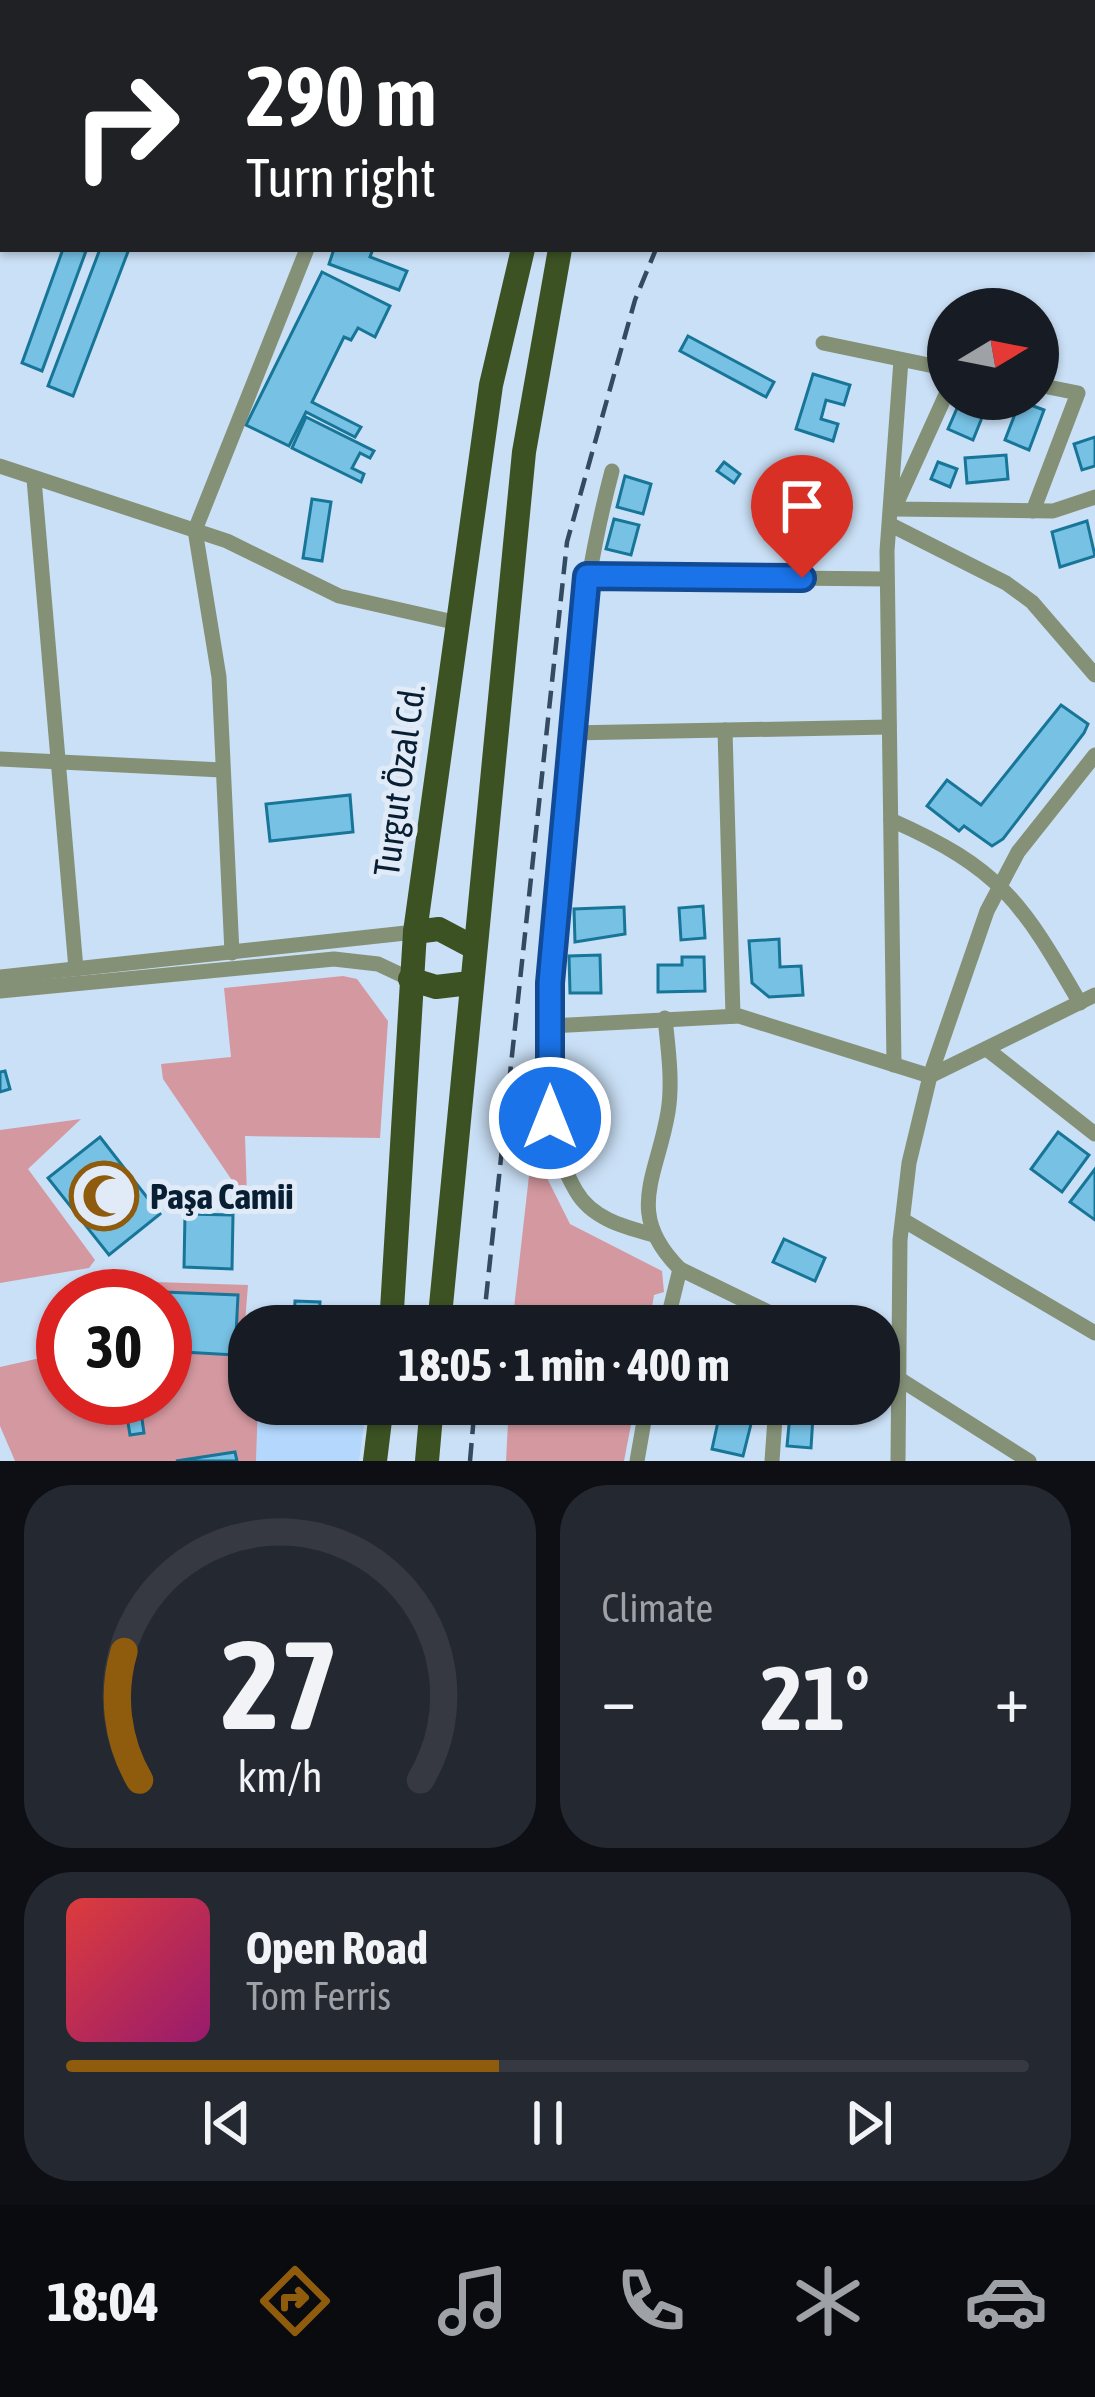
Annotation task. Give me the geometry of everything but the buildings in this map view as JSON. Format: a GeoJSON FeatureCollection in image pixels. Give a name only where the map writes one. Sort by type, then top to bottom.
{"type":"FeatureCollection","features":[{"type":"Feature","properties":{"kind":"main road","name":"Turgut Özal Cd."},"geometry":{"type":"LineString","coordinates":[[392,1305],[415,932],[491,385],[522,252]]}},
{"type":"Feature","properties":{"kind":"main road"},"geometry":{"type":"LineString","coordinates":[[441,1305],[524,452],[559,252]]}},
{"type":"Feature","properties":{"kind":"main road"},"geometry":{"type":"LineString","coordinates":[[415,932],[439,928],[473,947]]}},
{"type":"Feature","properties":{"kind":"main road"},"geometry":{"type":"LineString","coordinates":[[410,979],[436,988],[470,983]]}},
{"type":"Feature","properties":{"kind":"main road"},"geometry":{"type":"LineString","coordinates":[[375,1461],[379,1425]]}},
{"type":"Feature","properties":{"kind":"main road"},"geometry":{"type":"LineString","coordinates":[[427,1461],[430,1425]]}},
{"type":"Feature","properties":{"kind":"street"},"geometry":{"type":"LineString","coordinates":[[232,953],[219,677],[195,530],[307,252]]}},
{"type":"Feature","properties":{"kind":"street"},"geometry":{"type":"LineString","coordinates":[[823,343],[927,365]]}},
{"type":"Feature","properties":{"kind":"street"},"geometry":{"type":"LineString","coordinates":[[894,1065],[887,579],[901,360]]}},
{"type":"Feature","properties":{"kind":"street"},"geometry":{"type":"LineString","coordinates":[[1033,511],[1078,393],[1059,389]]}},
{"type":"Feature","properties":{"kind":"street"},"geometry":{"type":"LineString","coordinates":[[892,517],[935,420]]}},
{"type":"Feature","properties":{"kind":"street"},"geometry":{"type":"LineString","coordinates":[[0,466],[195,530],[339,596],[458,623]]}},
{"type":"Feature","properties":{"kind":"street"},"geometry":{"type":"LineString","coordinates":[[612,471],[587,576],[570,733],[550,1026],[550,1118],[566,1172],[580,1197],[598,1214],[654,1234]]}},
{"type":"Feature","properties":{"kind":"street"},"geometry":{"type":"LineString","coordinates":[[34,478],[76,969]]}},
{"type":"Feature","properties":{"kind":"street"},"geometry":{"type":"LineString","coordinates":[[892,517],[1033,511],[1095,497]]}},
{"type":"Feature","properties":{"kind":"street"},"geometry":{"type":"LineString","coordinates":[[892,517],[1032,602],[1095,675]]}},
{"type":"Feature","properties":{"kind":"street"},"geometry":{"type":"LineString","coordinates":[[587,576],[887,579]]}},
{"type":"Feature","properties":{"kind":"street"},"geometry":{"type":"LineString","coordinates":[[570,733],[889,727]]}},
{"type":"Feature","properties":{"kind":"street"},"geometry":{"type":"LineString","coordinates":[[725,730],[733,1016]]}},
{"type":"Feature","properties":{"kind":"street"},"geometry":{"type":"LineString","coordinates":[[899,1305],[903,1220],[930,1076],[987,910],[1018,852],[1095,755]]}},
{"type":"Feature","properties":{"kind":"street"},"geometry":{"type":"LineString","coordinates":[[0,759],[222,770]]}},
{"type":"Feature","properties":{"kind":"street"},"geometry":{"type":"LineString","coordinates":[[550,1026],[733,1016],[930,1076],[1088,999],[1002,882],[953,848],[891,820]]}},
{"type":"Feature","properties":{"kind":"street"},"geometry":{"type":"LineString","coordinates":[[0,977],[415,932]]}},
{"type":"Feature","properties":{"kind":"street"},"geometry":{"type":"LineString","coordinates":[[0,991],[334,959],[379,964],[410,979]]}},
{"type":"Feature","properties":{"kind":"street"},"geometry":{"type":"LineString","coordinates":[[665,1018],[668,1110],[646,1206],[654,1234],[680,1269],[750,1305]]}},
{"type":"Feature","properties":{"kind":"street"},"geometry":{"type":"LineString","coordinates":[[988,1050],[1095,1134]]}},
{"type":"Feature","properties":{"kind":"street"},"geometry":{"type":"LineString","coordinates":[[903,1220],[1094,1331]]}},
{"type":"Feature","properties":{"kind":"street"},"geometry":{"type":"LineString","coordinates":[[671,1305],[680,1269]]}},
{"type":"Feature","properties":{"kind":"street"},"geometry":{"type":"LineString","coordinates":[[900,1378],[1029,1461]]}},
{"type":"Feature","properties":{"kind":"street"},"geometry":{"type":"LineString","coordinates":[[637,1461],[643,1425]]}},
{"type":"Feature","properties":{"kind":"street"},"geometry":{"type":"LineString","coordinates":[[772,1461],[775,1425]]}},
{"type":"Feature","properties":{"kind":"street"},"geometry":{"type":"LineString","coordinates":[[897,1425],[898,1461]]}},
{"type":"Feature","properties":{"kind":"shaded area"},"geometry":{"type":"Polygon","coordinates":[[[343,976],[357,979],[388,1021],[380,1138],[245,1136],[247,1196],[242,1195],[163,1079],[161,1064],[231,1057],[224,988],[343,976]]]}},
{"type":"Feature","properties":{"kind":"shaded area"},"geometry":{"type":"Polygon","coordinates":[[[81,1119],[28,1169],[95,1260],[89,1268],[36,1269],[36,1277],[0,1283],[0,1130],[81,1119]]]}},
{"type":"Feature","properties":{"kind":"shaded area"},"geometry":{"type":"Polygon","coordinates":[[[531,1158],[538,1160],[570,1224],[662,1271],[664,1292],[654,1295],[652,1305],[514,1305],[531,1158]]]}},
{"type":"Feature","properties":{"kind":"shaded area"},"geometry":{"type":"Polygon","coordinates":[[[192,1283],[248,1285],[246,1305],[228,1305],[228,1425],[257,1425],[256,1461],[15,1461],[0,1426],[0,1367],[36,1359],[36,1425],[192,1425],[192,1283]]]}},
{"type":"Feature","properties":{"kind":"shaded area"},"geometry":{"type":"Polygon","coordinates":[[[257,1425],[364,1425],[359,1461],[256,1461],[257,1425]]]}},
{"type":"Feature","properties":{"kind":"shaded area"},"geometry":{"type":"Polygon","coordinates":[[[508,1425],[631,1425],[624,1461],[506,1461],[508,1425]]]}},
{"type":"Feature","properties":{"kind":"railway"},"geometry":{"type":"LineString","coordinates":[[485,1305],[567,542],[635,300],[655,252]]}},
{"type":"Feature","properties":{"kind":"railway"},"geometry":{"type":"LineString","coordinates":[[470,1461],[473,1425]]}},
{"type":"Feature","properties":{"kind":"place","name":"Paşa Camii"},"geometry":{"type":"Point","coordinates":[104,1196]}},
{"type":"Feature","properties":{"kind":"route"},"geometry":{"type":"LineString","coordinates":[[550,1118],[550,983],[587,576],[802,578]]}}]}
